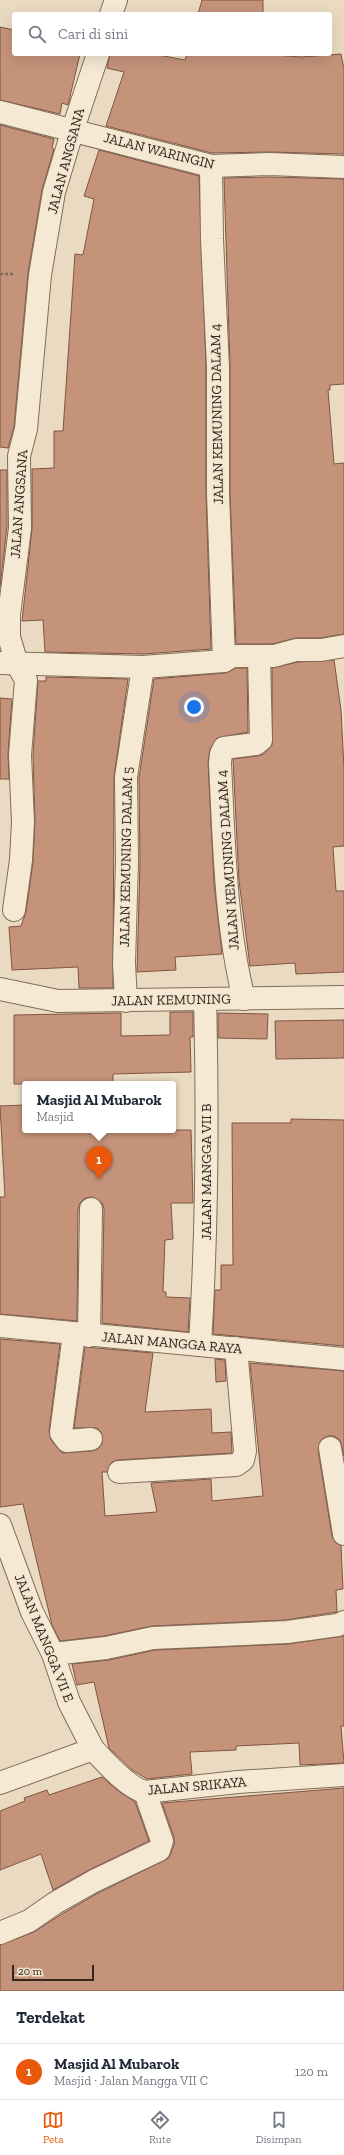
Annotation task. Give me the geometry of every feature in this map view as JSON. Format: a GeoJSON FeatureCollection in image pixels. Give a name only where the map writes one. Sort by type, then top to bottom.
{"type":"FeatureCollection","features":[{"type":"Feature","properties":{"kind":"street"},"geometry":{"type":"LineString","coordinates":[[113,12],[116,0]]}},
{"type":"Feature","properties":{"kind":"street","name":"JALAN ANGSANA"},"geometry":{"type":"LineString","coordinates":[[14,910],[21,860],[22,822],[20,755],[26,680],[8,663],[9,615],[20,528],[19,456],[26,429],[42,268],[54,192],[97,56]]}},
{"type":"Feature","properties":{"kind":"street","name":"JALAN WARINGIN"},"geometry":{"type":"LineString","coordinates":[[0,112],[73,129],[211,166],[270,164],[344,167]]}},
{"type":"Feature","properties":{"kind":"street","name":"JALAN KEMUNING DALAM 4"},"geometry":{"type":"LineString","coordinates":[[211,166],[212,239],[218,367],[218,493],[224,661]]}},
{"type":"Feature","properties":{"kind":"street"},"geometry":{"type":"LineString","coordinates":[[8,663],[143,667],[224,661],[233,656],[274,656],[296,650],[321,650],[344,646]]}},
{"type":"Feature","properties":{"kind":"street","name":"JALAN KEMUNING DALAM 4"},"geometry":{"type":"LineString","coordinates":[[244,999],[237,969],[229,902],[220,763],[221,754],[224,748],[256,744],[261,740],[259,656]]}},
{"type":"Feature","properties":{"kind":"street","name":"JALAN KEMUNING DALAM 5"},"geometry":{"type":"LineString","coordinates":[[126,1001],[124,963],[127,862],[126,778],[143,667]]}},
{"type":"Feature","properties":{"kind":"street","name":"JALAN KEMUNING"},"geometry":{"type":"LineString","coordinates":[[0,989],[58,1001],[344,997]]}},
{"type":"Feature","properties":{"kind":"street","name":"JALAN MANGGA VII B"},"geometry":{"type":"LineString","coordinates":[[200,1345],[206,1248],[205,1149],[207,1079],[205,999]]}},
{"type":"Feature","properties":{"kind":"street"},"geometry":{"type":"LineString","coordinates":[[90,1439],[67,1441],[61,1433],[81,1335],[91,1208]]}},
{"type":"Feature","properties":{"kind":"street","name":"JALAN MANGGA RAYA"},"geometry":{"type":"LineString","coordinates":[[0,1326],[81,1335],[344,1359]]}},
{"type":"Feature","properties":{"kind":"street"},"geometry":{"type":"LineString","coordinates":[[119,1472],[236,1465],[243,1460],[246,1450],[236,1348]]}},
{"type":"Feature","properties":{"kind":"street"},"geometry":{"type":"LineString","coordinates":[[330,1448],[342,1501],[344,1534]]}},
{"type":"Feature","properties":{"kind":"street","name":"JALAN MANGGA VII E"},"geometry":{"type":"LineString","coordinates":[[0,1525],[32,1612],[53,1654],[69,1702],[93,1749]]}},
{"type":"Feature","properties":{"kind":"street"},"geometry":{"type":"LineString","coordinates":[[53,1654],[106,1648],[152,1638],[286,1632],[338,1625],[344,1622]]}},
{"type":"Feature","properties":{"kind":"street"},"geometry":{"type":"LineString","coordinates":[[0,1783],[93,1749]]}},
{"type":"Feature","properties":{"kind":"street","name":"JALAN SRIKAYA"},"geometry":{"type":"LineString","coordinates":[[93,1749],[120,1775],[140,1791],[145,1792],[238,1782],[344,1775]]}},
{"type":"Feature","properties":{"kind":"street"},"geometry":{"type":"LineString","coordinates":[[0,1933],[28,1921],[55,1902],[94,1881],[159,1850],[162,1841],[145,1792]]}},
{"type":"Feature","properties":{"kind":"building"},"geometry":{"type":"Polygon","coordinates":[[[202,0],[263,0],[263,12],[199,12],[202,0]]]}},
{"type":"Feature","properties":{"kind":"building"},"geometry":{"type":"Polygon","coordinates":[[[0,27],[12,30],[12,56],[80,56],[68,105],[62,103],[60,114],[0,100],[0,27]]]}},
{"type":"Feature","properties":{"kind":"building"},"geometry":{"type":"Polygon","coordinates":[[[341,54],[344,69],[344,154],[271,152],[212,153],[106,126],[124,72],[107,68],[110,56],[164,56],[185,60],[186,56],[301,57],[332,56],[332,55],[341,54]]]}},
{"type":"Feature","properties":{"kind":"building"},"geometry":{"type":"Polygon","coordinates":[[[0,125],[54,139],[52,148],[54,149],[42,190],[28,273],[14,427],[8,448],[0,447],[0,125]]]}},
{"type":"Feature","properties":{"kind":"building"},"geometry":{"type":"Polygon","coordinates":[[[99,150],[199,176],[206,367],[206,493],[211,649],[143,654],[45,652],[43,620],[22,621],[32,529],[32,469],[54,468],[54,431],[63,431],[75,254],[83,255],[94,199],[84,196],[99,150]]]}},
{"type":"Feature","properties":{"kind":"building"},"geometry":{"type":"Polygon","coordinates":[[[270,177],[344,179],[344,384],[330,385],[330,390],[328,390],[334,464],[344,463],[344,634],[320,638],[296,638],[272,644],[236,644],[230,493],[230,366],[224,178],[270,177]]]}},
{"type":"Feature","properties":{"kind":"building"},"geometry":{"type":"Polygon","coordinates":[[[0,470],[7,470],[7,527],[0,587],[0,470]]]}},
{"type":"Feature","properties":{"kind":"building"},"geometry":{"type":"Polygon","coordinates":[[[334,660],[341,710],[344,768],[344,846],[333,847],[336,891],[344,891],[344,972],[296,974],[295,963],[250,966],[239,881],[233,759],[264,754],[272,745],[272,668],[298,662],[334,660]]]}},
{"type":"Feature","properties":{"kind":"building"},"geometry":{"type":"Polygon","coordinates":[[[236,668],[247,668],[248,732],[217,738],[210,749],[208,762],[214,883],[222,954],[175,957],[176,970],[137,972],[140,862],[139,778],[154,679],[225,673],[236,668]]]}},
{"type":"Feature","properties":{"kind":"building"},"geometry":{"type":"Polygon","coordinates":[[[46,677],[128,679],[114,777],[113,988],[79,988],[78,967],[12,970],[9,927],[21,926],[26,912],[33,862],[35,821],[33,755],[38,681],[46,681],[46,677]]]}},
{"type":"Feature","properties":{"kind":"building"},"geometry":{"type":"Polygon","coordinates":[[[0,698],[12,699],[8,754],[9,779],[0,779],[0,698]]]}},
{"type":"Feature","properties":{"kind":"building"},"geometry":{"type":"Polygon","coordinates":[[[170,1012],[193,1012],[193,1037],[190,1037],[191,1072],[113,1074],[113,1081],[22,1081],[22,1084],[14,1084],[14,1015],[121,1013],[121,1036],[170,1035],[170,1012]]]}},
{"type":"Feature","properties":{"kind":"building"},"geometry":{"type":"Polygon","coordinates":[[[218,1013],[268,1014],[267,1039],[218,1038],[218,1013]]]}},
{"type":"Feature","properties":{"kind":"building"},"geometry":{"type":"Polygon","coordinates":[[[344,1020],[344,1058],[276,1059],[275,1021],[344,1020]]]}},
{"type":"Feature","properties":{"kind":"building"},"geometry":{"type":"Polygon","coordinates":[[[22,1105],[22,1133],[176,1133],[176,1130],[191,1130],[193,1203],[171,1203],[173,1239],[165,1240],[163,1292],[166,1292],[166,1297],[190,1298],[188,1332],[102,1323],[104,1209],[102,1203],[92,1197],[85,1198],[80,1203],[78,1209],[77,1321],[0,1314],[0,1197],[5,1197],[0,1106],[22,1105]]]}},
{"type":"Feature","properties":{"kind":"building"},"geometry":{"type":"Polygon","coordinates":[[[291,1119],[344,1120],[344,1346],[213,1334],[215,1290],[221,1290],[221,1265],[233,1265],[232,1123],[291,1123],[291,1119]]]}},
{"type":"Feature","properties":{"kind":"building"},"geometry":{"type":"Polygon","coordinates":[[[0,1339],[60,1344],[49,1431],[51,1440],[62,1453],[92,1451],[98,1449],[102,1444],[101,1432],[97,1428],[74,1428],[85,1347],[153,1353],[145,1412],[211,1409],[212,1433],[231,1432],[232,1453],[118,1460],[112,1462],[107,1472],[102,1472],[105,1516],[157,1512],[151,1483],[211,1479],[212,1501],[263,1496],[250,1363],[344,1371],[344,1456],[340,1440],[334,1436],[328,1436],[322,1439],[318,1450],[332,1536],[335,1542],[341,1546],[343,1589],[336,1590],[337,1612],[286,1620],[152,1626],[104,1636],[60,1641],[52,1625],[23,1504],[0,1507],[0,1339]]]}},
{"type":"Feature","properties":{"kind":"building"},"geometry":{"type":"Polygon","coordinates":[[[215,1359],[225,1360],[226,1381],[216,1382],[215,1359]]]}},
{"type":"Feature","properties":{"kind":"building"},"geometry":{"type":"Polygon","coordinates":[[[344,1636],[344,1726],[341,1726],[344,1763],[300,1765],[299,1743],[236,1746],[236,1750],[190,1752],[192,1774],[147,1779],[132,1770],[109,1748],[94,1682],[77,1685],[72,1664],[109,1660],[155,1650],[288,1644],[344,1636]]]}},
{"type":"Feature","properties":{"kind":"building"},"geometry":{"type":"Polygon","coordinates":[[[102,1777],[117,1790],[135,1802],[149,1841],[89,1870],[53,1890],[41,1854],[0,1870],[0,1811],[25,1801],[24,1798],[47,1790],[49,1795],[102,1777]]]}},
{"type":"Feature","properties":{"kind":"building"},"geometry":{"type":"Polygon","coordinates":[[[344,1788],[344,1991],[0,1991],[0,1945],[34,1932],[100,1892],[169,1858],[174,1845],[174,1837],[162,1803],[344,1788]]]}},
{"type":"Feature","properties":{"kind":"place","name":"Masjid Al Mubarok"},"geometry":{"type":"Point","coordinates":[99,1179]}}]}
